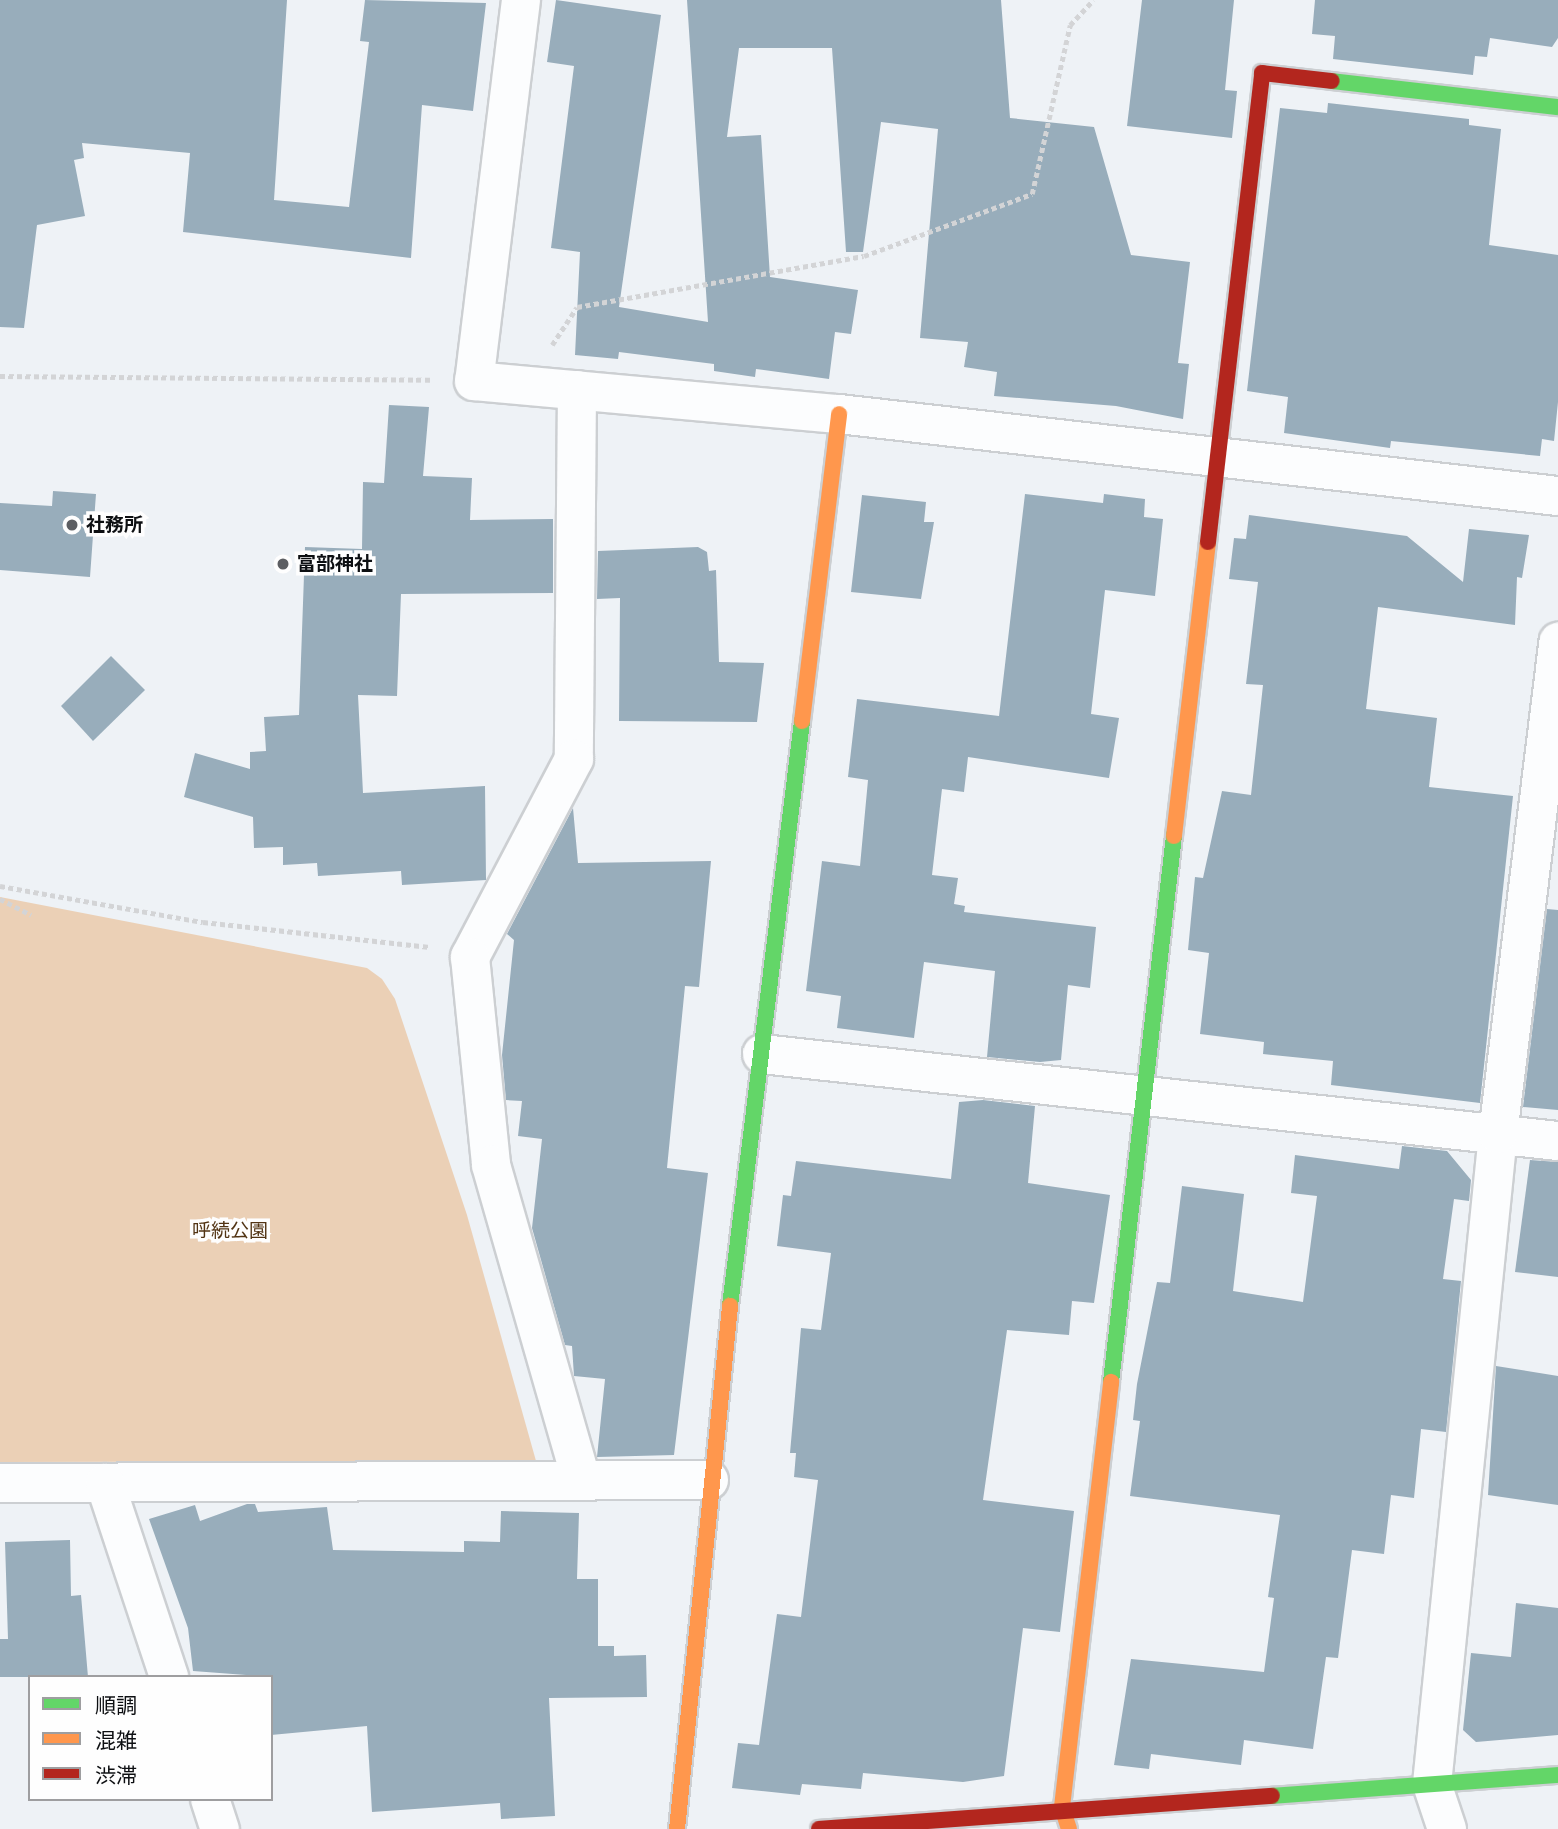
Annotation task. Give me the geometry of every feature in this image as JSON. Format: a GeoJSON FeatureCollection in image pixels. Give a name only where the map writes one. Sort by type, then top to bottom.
{"type":"FeatureCollection","features":[{"type":"Feature","properties":{"kind":"street"},"geometry":{"type":"LineString","coordinates":[[520,0],[474,380],[839,414],[1558,496]]}},
{"type":"Feature","properties":{"kind":"street"},"geometry":{"type":"LineString","coordinates":[[1069,1829],[1062,1807],[1262,73],[1558,107]]}},
{"type":"Feature","properties":{"kind":"street"},"geometry":{"type":"LineString","coordinates":[[577,390],[574,759],[470,957],[491,1165],[581,1479]]}},
{"type":"Feature","properties":{"kind":"street"},"geometry":{"type":"LineString","coordinates":[[677,1829],[709,1480],[839,414]]}},
{"type":"Feature","properties":{"kind":"street"},"geometry":{"type":"LineString","coordinates":[[1447,1829],[1432,1784],[1498,1134],[1558,642]]}},
{"type":"Feature","properties":{"kind":"street"},"geometry":{"type":"LineString","coordinates":[[762,1054],[1558,1141]]}},
{"type":"Feature","properties":{"kind":"street"},"geometry":{"type":"LineString","coordinates":[[0,1483],[709,1480]]}},
{"type":"Feature","properties":{"kind":"street"},"geometry":{"type":"LineString","coordinates":[[105,1483],[168,1675]]}},
{"type":"Feature","properties":{"kind":"street"},"geometry":{"type":"LineString","coordinates":[[819,1829],[1062,1807],[1558,1776]]}},
{"type":"Feature","properties":{"kind":"street"},"geometry":{"type":"LineString","coordinates":[[211,1801],[220,1829]]}},
{"type":"Feature","properties":{"kind":"path"},"geometry":{"type":"LineString","coordinates":[[525,385],[577,307],[864,256],[1032,194],[1070,25],[1093,0]]}},
{"type":"Feature","properties":{"kind":"path"},"geometry":{"type":"LineString","coordinates":[[0,376],[474,380]]}},
{"type":"Feature","properties":{"kind":"path"},"geometry":{"type":"LineString","coordinates":[[0,886],[202,922],[447,949]]}},
{"type":"Feature","properties":{"kind":"path"},"geometry":{"type":"LineString","coordinates":[[0,899],[31,915]]}},
{"type":"Feature","properties":{"kind":"green space","name":"呼続公園"},"geometry":{"type":"Polygon","coordinates":[[[0,897],[367,968],[382,979],[395,999],[467,1215],[536,1461],[0,1462],[0,897]]]}},
{"type":"Feature","properties":{"kind":"building"},"geometry":{"type":"Polygon","coordinates":[[[0,0],[287,0],[274,200],[349,207],[369,42],[360,41],[365,0],[486,3],[473,111],[422,105],[411,258],[183,232],[190,153],[82,143],[84,158],[74,160],[85,216],[37,225],[24,328],[0,327],[0,0]]]}},
{"type":"Feature","properties":{"kind":"building"},"geometry":{"type":"Polygon","coordinates":[[[556,0],[661,15],[619,307],[708,322],[687,0],[1001,0],[1010,118],[1094,127],[1131,255],[1190,262],[1178,363],[1189,364],[1183,419],[1116,406],[994,396],[997,372],[964,367],[968,342],[920,338],[938,129],[881,122],[863,252],[846,252],[832,48],[739,48],[727,137],[761,135],[770,277],[858,290],[851,334],[835,332],[829,379],[756,369],[755,377],[714,371],[714,364],[619,352],[618,359],[575,355],[580,252],[551,248],[574,66],[547,62],[556,0]]]}},
{"type":"Feature","properties":{"kind":"building"},"geometry":{"type":"Polygon","coordinates":[[[1142,0],[1234,0],[1225,90],[1237,91],[1232,138],[1127,126],[1142,0]]]}},
{"type":"Feature","properties":{"kind":"building"},"geometry":{"type":"Polygon","coordinates":[[[1315,0],[1558,0],[1558,38],[1552,47],[1490,38],[1487,57],[1475,56],[1473,75],[1333,59],[1335,36],[1312,34],[1315,0]]]}},
{"type":"Feature","properties":{"kind":"building"},"geometry":{"type":"Polygon","coordinates":[[[1328,103],[1469,119],[1469,125],[1501,129],[1489,245],[1558,255],[1558,402],[1554,441],[1542,439],[1540,456],[1391,441],[1390,448],[1284,433],[1288,397],[1247,391],[1280,108],[1327,113],[1328,103]]]}},
{"type":"Feature","properties":{"kind":"building"},"geometry":{"type":"Polygon","coordinates":[[[389,405],[429,407],[423,476],[472,478],[470,520],[553,519],[553,593],[401,594],[397,696],[358,695],[363,793],[485,786],[486,880],[402,885],[401,871],[318,876],[317,863],[283,865],[283,847],[254,848],[253,817],[184,797],[195,753],[250,769],[250,752],[266,751],[264,717],[299,715],[305,547],[362,549],[363,482],[384,483],[389,405]]]}},
{"type":"Feature","properties":{"kind":"building","name":"社務所"},"geometry":{"type":"Polygon","coordinates":[[[53,491],[96,494],[90,577],[0,570],[0,503],[52,506],[53,491]]]}},
{"type":"Feature","properties":{"kind":"building"},"geometry":{"type":"Polygon","coordinates":[[[1025,494],[1103,503],[1104,494],[1145,499],[1144,517],[1163,519],[1155,596],[1105,590],[1091,714],[1119,718],[1109,778],[968,757],[964,792],[942,789],[932,875],[958,878],[954,904],[965,906],[964,912],[1096,927],[1090,988],[1068,985],[1061,1060],[1040,1062],[987,1057],[995,971],[924,962],[914,1038],[837,1028],[841,996],[806,991],[822,861],[860,866],[868,780],[848,777],[857,699],[999,716],[1025,494]]]}},
{"type":"Feature","properties":{"kind":"building"},"geometry":{"type":"Polygon","coordinates":[[[862,495],[926,502],[924,522],[934,522],[921,599],[851,592],[862,495]]]}},
{"type":"Feature","properties":{"kind":"building"},"geometry":{"type":"Polygon","coordinates":[[[1249,515],[1407,536],[1463,582],[1469,529],[1529,535],[1522,578],[1517,577],[1515,625],[1378,607],[1366,709],[1437,718],[1429,787],[1513,796],[1480,1103],[1331,1085],[1333,1061],[1263,1054],[1264,1042],[1200,1034],[1209,953],[1188,950],[1195,877],[1203,878],[1222,791],[1251,795],[1263,685],[1246,684],[1258,582],[1229,579],[1234,538],[1246,539],[1249,515]]]}},
{"type":"Feature","properties":{"kind":"building"},"geometry":{"type":"Polygon","coordinates":[[[698,547],[707,552],[709,571],[716,570],[719,662],[764,663],[757,722],[619,721],[620,598],[597,599],[598,551],[698,547]]]}},
{"type":"Feature","properties":{"kind":"building"},"geometry":{"type":"Polygon","coordinates":[[[111,656],[145,690],[93,741],[61,706],[111,656]]]}},
{"type":"Feature","properties":{"kind":"building"},"geometry":{"type":"Polygon","coordinates":[[[573,808],[578,863],[711,861],[699,987],[685,986],[667,1168],[708,1173],[674,1455],[597,1457],[605,1379],[574,1376],[572,1346],[565,1345],[532,1228],[542,1139],[518,1136],[522,1101],[506,1100],[502,1055],[514,940],[507,934],[573,808]]]}},
{"type":"Feature","properties":{"kind":"building"},"geometry":{"type":"Polygon","coordinates":[[[1547,909],[1558,910],[1558,1110],[1523,1107],[1547,909]]]}},
{"type":"Feature","properties":{"kind":"building"},"geometry":{"type":"Polygon","coordinates":[[[983,1100],[1035,1106],[1028,1183],[1110,1195],[1094,1303],[1072,1301],[1069,1335],[1007,1330],[983,1500],[1074,1511],[1060,1632],[1023,1628],[1004,1776],[963,1782],[863,1773],[861,1789],[802,1784],[800,1795],[732,1788],[738,1743],[759,1745],[777,1614],[801,1617],[818,1480],[794,1477],[796,1453],[790,1453],[801,1328],[821,1330],[831,1253],[777,1246],[783,1195],[791,1196],[796,1161],[951,1179],[959,1102],[983,1100]]]}},
{"type":"Feature","properties":{"kind":"building"},"geometry":{"type":"Polygon","coordinates":[[[1402,1146],[1447,1151],[1471,1180],[1469,1201],[1454,1199],[1443,1279],[1461,1281],[1446,1432],[1421,1429],[1414,1498],[1391,1495],[1384,1554],[1352,1550],[1338,1658],[1326,1657],[1313,1749],[1244,1740],[1241,1765],[1151,1754],[1149,1769],[1114,1765],[1131,1659],[1264,1672],[1274,1598],[1268,1597],[1280,1515],[1130,1496],[1140,1421],[1133,1420],[1137,1384],[1157,1282],[1170,1283],[1182,1186],[1244,1194],[1233,1291],[1303,1302],[1317,1196],[1291,1193],[1295,1155],[1399,1169],[1402,1146]]]}},
{"type":"Feature","properties":{"kind":"building"},"geometry":{"type":"Polygon","coordinates":[[[1530,1160],[1558,1162],[1558,1277],[1515,1272],[1530,1160]]]}},
{"type":"Feature","properties":{"kind":"building"},"geometry":{"type":"Polygon","coordinates":[[[1496,1366],[1558,1376],[1558,1505],[1488,1495],[1496,1366]]]}},
{"type":"Feature","properties":{"kind":"building"},"geometry":{"type":"Polygon","coordinates":[[[247,1504],[255,1504],[258,1512],[327,1507],[333,1550],[464,1552],[464,1541],[500,1542],[501,1511],[579,1513],[577,1579],[598,1579],[598,1646],[614,1646],[614,1656],[646,1655],[647,1697],[549,1698],[555,1816],[501,1819],[500,1803],[372,1812],[367,1726],[273,1735],[273,1675],[193,1671],[188,1628],[149,1519],[195,1505],[200,1521],[247,1504]]]}},
{"type":"Feature","properties":{"kind":"building"},"geometry":{"type":"Polygon","coordinates":[[[70,1540],[71,1596],[81,1595],[88,1675],[0,1677],[0,1639],[8,1639],[5,1542],[70,1540]]]}},
{"type":"Feature","properties":{"kind":"building"},"geometry":{"type":"Polygon","coordinates":[[[1516,1603],[1558,1608],[1558,1735],[1476,1742],[1463,1730],[1471,1653],[1511,1657],[1516,1603]]]}},
{"type":"Feature","properties":{"kind":"traffic: fast"},"geometry":{"type":"LineString","coordinates":[[1332,81],[1558,107]]}},
{"type":"Feature","properties":{"kind":"traffic: fast"},"geometry":{"type":"LineString","coordinates":[[730,1306],[802,721]]}},
{"type":"Feature","properties":{"kind":"traffic: fast"},"geometry":{"type":"LineString","coordinates":[[1111,1382],[1174,836]]}},
{"type":"Feature","properties":{"kind":"traffic: fast"},"geometry":{"type":"LineString","coordinates":[[1272,1796],[1558,1775]]}},
{"type":"Feature","properties":{"kind":"traffic: slow"},"geometry":{"type":"LineString","coordinates":[[802,721],[839,414]]}},
{"type":"Feature","properties":{"kind":"traffic: slow"},"geometry":{"type":"LineString","coordinates":[[1174,836],[1208,542]]}},
{"type":"Feature","properties":{"kind":"traffic: slow"},"geometry":{"type":"LineString","coordinates":[[677,1829],[730,1306]]}},
{"type":"Feature","properties":{"kind":"traffic: slow"},"geometry":{"type":"LineString","coordinates":[[1069,1829],[1062,1807],[1111,1382]]}},
{"type":"Feature","properties":{"kind":"traffic: jam"},"geometry":{"type":"LineString","coordinates":[[1208,542],[1262,73],[1332,81]]}},
{"type":"Feature","properties":{"kind":"traffic: jam"},"geometry":{"type":"LineString","coordinates":[[819,1829],[1272,1796]]}},
{"type":"Feature","properties":{"kind":"place","name":"社務所"},"geometry":{"type":"Point","coordinates":[72,525]}},
{"type":"Feature","properties":{"kind":"place","name":"富部神社"},"geometry":{"type":"Point","coordinates":[283,564]}}]}
